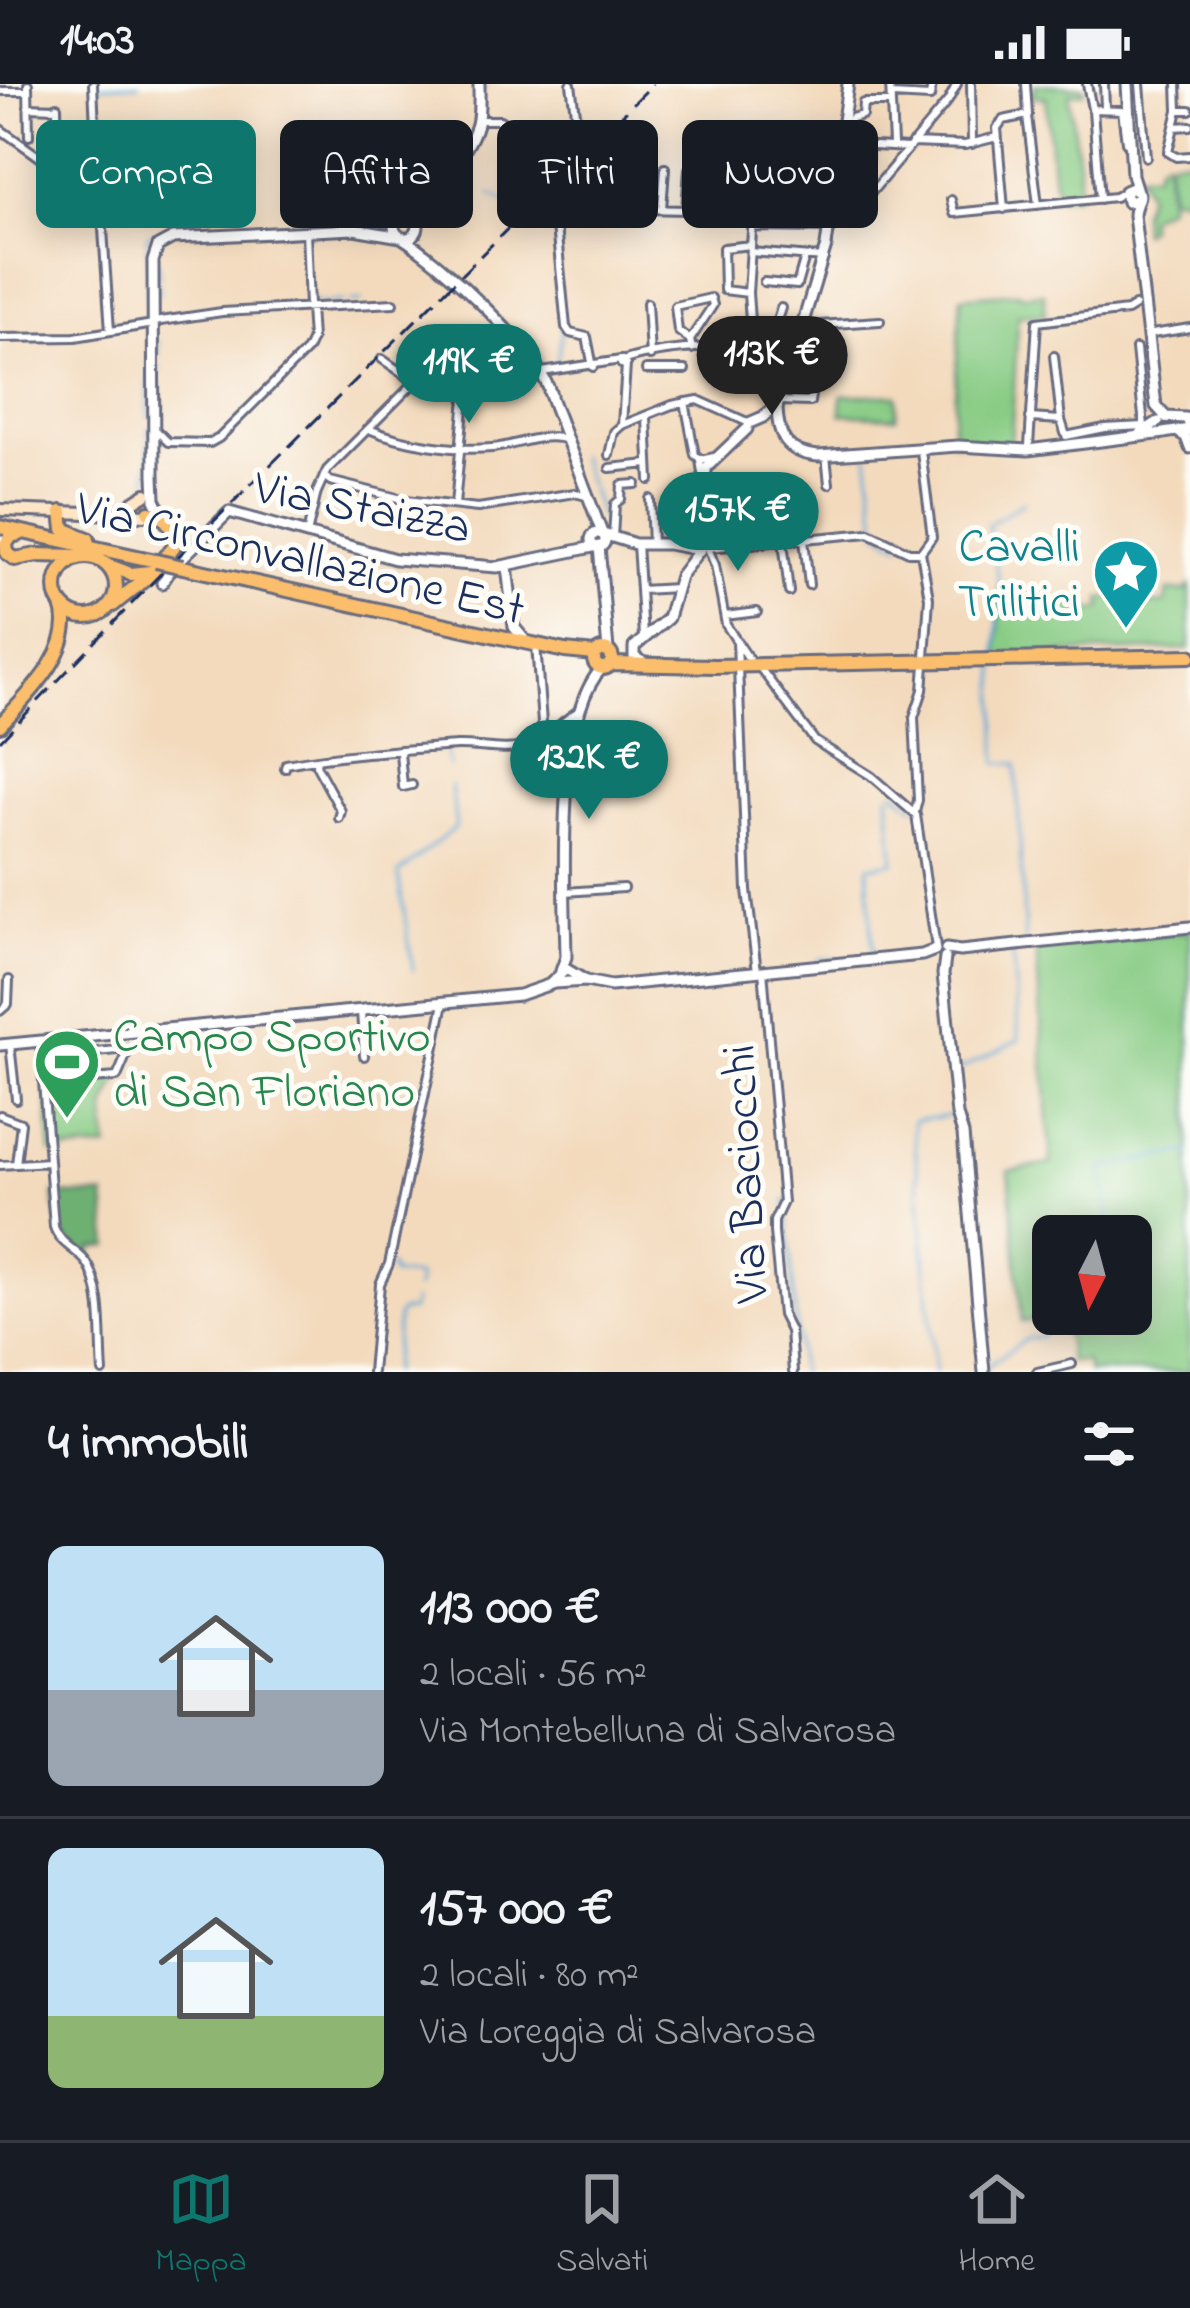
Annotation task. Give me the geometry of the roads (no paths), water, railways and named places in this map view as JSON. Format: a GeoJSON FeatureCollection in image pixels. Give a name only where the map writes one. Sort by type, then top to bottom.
{"type":"FeatureCollection","features":[{"type":"Feature","properties":{"kind":"main road"},"geometry":{"type":"LineString","coordinates":[[146,513],[150,495]]}},
{"type":"Feature","properties":{"kind":"main road"},"geometry":{"type":"LineString","coordinates":[[115,513],[150,495]]}},
{"type":"Feature","properties":{"kind":"main road"},"geometry":{"type":"LineString","coordinates":[[0,509],[146,513],[164,519],[176,540],[59,648]]}},
{"type":"Feature","properties":{"kind":"main road"},"geometry":{"type":"LineString","coordinates":[[62,512],[62,525],[68,532],[156,562]]}},
{"type":"Feature","properties":{"kind":"main road","name":"Via Circonvallazione Est"},"geometry":{"type":"LineString","coordinates":[[0,526],[482,633],[512,633],[541,646],[602,658],[702,666],[1187,655]]}},
{"type":"Feature","properties":{"kind":"main road"},"geometry":{"type":"LineString","coordinates":[[8,558],[5,545],[13,535],[55,538]]}},
{"type":"Feature","properties":{"kind":"main road"},"geometry":{"type":"LineString","coordinates":[[0,540],[8,558],[46,563],[68,625],[59,648],[28,693],[0,723]]}},
{"type":"Feature","properties":{"kind":"main road"},"geometry":{"type":"LineString","coordinates":[[8,558],[87,558],[134,575],[149,572],[156,562]]}},
{"type":"Feature","properties":{"kind":"main road"},"geometry":{"type":"LineString","coordinates":[[57,590],[64,568],[87,558]]}},
{"type":"Feature","properties":{"kind":"main road"},"geometry":{"type":"LineString","coordinates":[[103,563],[116,585],[105,610]]}},
{"type":"Feature","properties":{"kind":"main road"},"geometry":{"type":"LineString","coordinates":[[62,604],[81,616],[105,610]]}},
{"type":"Feature","properties":{"kind":"street"},"geometry":{"type":"LineString","coordinates":[[93,84],[95,120]]}},
{"type":"Feature","properties":{"kind":"street"},"geometry":{"type":"LineString","coordinates":[[473,132],[479,120],[479,84]]}},
{"type":"Feature","properties":{"kind":"street"},"geometry":{"type":"LineString","coordinates":[[479,120],[500,120],[507,125],[515,192],[528,198],[580,149],[571,84]]}},
{"type":"Feature","properties":{"kind":"street"},"geometry":{"type":"LineString","coordinates":[[844,120],[848,84]]}},
{"type":"Feature","properties":{"kind":"street"},"geometry":{"type":"LineString","coordinates":[[890,84],[893,145]]}},
{"type":"Feature","properties":{"kind":"street"},"geometry":{"type":"LineString","coordinates":[[850,120],[862,115],[863,103],[929,97],[932,84]]}},
{"type":"Feature","properties":{"kind":"street"},"geometry":{"type":"LineString","coordinates":[[878,186],[958,84]]}},
{"type":"Feature","properties":{"kind":"street"},"geometry":{"type":"LineString","coordinates":[[967,145],[971,84]]}},
{"type":"Feature","properties":{"kind":"street"},"geometry":{"type":"LineString","coordinates":[[1026,84],[1038,205]]}},
{"type":"Feature","properties":{"kind":"street"},"geometry":{"type":"LineString","coordinates":[[1087,84],[1100,199]]}},
{"type":"Feature","properties":{"kind":"street"},"geometry":{"type":"LineString","coordinates":[[1104,84],[1105,107]]}},
{"type":"Feature","properties":{"kind":"street"},"geometry":{"type":"LineString","coordinates":[[1126,142],[1131,84]]}},
{"type":"Feature","properties":{"kind":"street"},"geometry":{"type":"LineString","coordinates":[[1131,84],[1146,158]]}},
{"type":"Feature","properties":{"kind":"street"},"geometry":{"type":"LineString","coordinates":[[1127,196],[1132,175],[1131,84]]}},
{"type":"Feature","properties":{"kind":"street"},"geometry":{"type":"LineString","coordinates":[[1177,84],[1178,110],[1168,152],[1190,156]]}},
{"type":"Feature","properties":{"kind":"street"},"geometry":{"type":"LineString","coordinates":[[0,92],[28,88],[29,136]]}},
{"type":"Feature","properties":{"kind":"street"},"geometry":{"type":"LineString","coordinates":[[28,107],[57,107],[57,120]]}},
{"type":"Feature","properties":{"kind":"street"},"geometry":{"type":"LineString","coordinates":[[1093,110],[1123,111],[1138,311],[1158,424]]}},
{"type":"Feature","properties":{"kind":"street"},"geometry":{"type":"LineString","coordinates":[[1178,110],[1190,110]]}},
{"type":"Feature","properties":{"kind":"street"},"geometry":{"type":"LineString","coordinates":[[1004,208],[994,139],[1001,121],[1027,116]]}},
{"type":"Feature","properties":{"kind":"street"},"geometry":{"type":"LineString","coordinates":[[1174,127],[1190,126]]}},
{"type":"Feature","properties":{"kind":"street"},"geometry":{"type":"LineString","coordinates":[[0,129],[96,196],[102,215],[110,332]]}},
{"type":"Feature","properties":{"kind":"street"},"geometry":{"type":"LineString","coordinates":[[878,145],[967,145],[994,139]]}},
{"type":"Feature","properties":{"kind":"street"},"geometry":{"type":"LineString","coordinates":[[662,209],[664,168]]}},
{"type":"Feature","properties":{"kind":"street"},"geometry":{"type":"LineString","coordinates":[[878,176],[886,177]]}},
{"type":"Feature","properties":{"kind":"street"},"geometry":{"type":"LineString","coordinates":[[951,200],[954,213],[1127,196]]}},
{"type":"Feature","properties":{"kind":"street"},"geometry":{"type":"LineString","coordinates":[[658,209],[682,209]]}},
{"type":"Feature","properties":{"kind":"street"},"geometry":{"type":"LineString","coordinates":[[394,228],[433,259],[545,375],[562,435],[583,475],[581,492]]}},
{"type":"Feature","properties":{"kind":"street"},"geometry":{"type":"LineString","coordinates":[[154,474],[153,345],[160,322],[153,256],[162,242],[354,229],[401,237],[412,236],[417,228]]}},
{"type":"Feature","properties":{"kind":"street"},"geometry":{"type":"LineString","coordinates":[[419,228],[433,259]]}},
{"type":"Feature","properties":{"kind":"street"},"geometry":{"type":"LineString","coordinates":[[556,228],[566,327],[586,338],[593,367]]}},
{"type":"Feature","properties":{"kind":"street"},"geometry":{"type":"LineString","coordinates":[[752,228],[748,293],[752,348]]}},
{"type":"Feature","properties":{"kind":"street"},"geometry":{"type":"LineString","coordinates":[[830,228],[776,411],[782,440],[791,449],[826,456],[958,446],[1033,448],[1158,424],[1187,426],[1190,448]]}},
{"type":"Feature","properties":{"kind":"street"},"geometry":{"type":"LineString","coordinates":[[154,412],[159,436],[168,442],[211,442],[307,351],[312,337],[306,231]]}},
{"type":"Feature","properties":{"kind":"street"},"geometry":{"type":"LineString","coordinates":[[711,246],[824,258]]}},
{"type":"Feature","properties":{"kind":"street"},"geometry":{"type":"LineString","coordinates":[[724,247],[724,290],[748,293]]}},
{"type":"Feature","properties":{"kind":"street"},"geometry":{"type":"LineString","coordinates":[[764,282],[797,286],[805,256]]}},
{"type":"Feature","properties":{"kind":"street"},"geometry":{"type":"LineString","coordinates":[[690,340],[711,298],[675,306],[678,331],[690,340],[692,349]]}},
{"type":"Feature","properties":{"kind":"street"},"geometry":{"type":"LineString","coordinates":[[0,338],[75,337],[218,313],[394,303]]}},
{"type":"Feature","properties":{"kind":"street"},"geometry":{"type":"LineString","coordinates":[[647,303],[652,355],[659,369]]}},
{"type":"Feature","properties":{"kind":"street"},"geometry":{"type":"LineString","coordinates":[[751,330],[774,330],[781,308]]}},
{"type":"Feature","properties":{"kind":"street"},"geometry":{"type":"LineString","coordinates":[[1138,311],[1152,334]]}},
{"type":"Feature","properties":{"kind":"street"},"geometry":{"type":"LineString","coordinates":[[1138,311],[1151,364]]}},
{"type":"Feature","properties":{"kind":"street"},"geometry":{"type":"LineString","coordinates":[[1033,448],[1030,418],[1037,322],[1138,311]]}},
{"type":"Feature","properties":{"kind":"street"},"geometry":{"type":"LineString","coordinates":[[804,326],[880,321]]}},
{"type":"Feature","properties":{"kind":"street"},"geometry":{"type":"LineString","coordinates":[[719,348],[736,324]]}},
{"type":"Feature","properties":{"kind":"street"},"geometry":{"type":"LineString","coordinates":[[1158,424],[1148,338],[1190,328]]}},
{"type":"Feature","properties":{"kind":"street"},"geometry":{"type":"LineString","coordinates":[[307,534],[318,488],[329,477],[334,462],[412,386],[466,387],[692,349],[767,348],[796,353]]}},
{"type":"Feature","properties":{"kind":"street"},"geometry":{"type":"LineString","coordinates":[[767,348],[764,364],[770,373]]}},
{"type":"Feature","properties":{"kind":"street"},"geometry":{"type":"LineString","coordinates":[[1054,356],[1066,436],[1144,426],[1136,349]]}},
{"type":"Feature","properties":{"kind":"street"},"geometry":{"type":"LineString","coordinates":[[703,479],[714,457],[745,425],[811,402],[811,387],[829,364],[830,352],[815,353]]}},
{"type":"Feature","properties":{"kind":"street"},"geometry":{"type":"LineString","coordinates":[[382,358],[407,375],[412,386]]}},
{"type":"Feature","properties":{"kind":"street"},"geometry":{"type":"LineString","coordinates":[[521,378],[531,369],[532,358]]}},
{"type":"Feature","properties":{"kind":"street"},"geometry":{"type":"LineString","coordinates":[[622,425],[624,364]]}},
{"type":"Feature","properties":{"kind":"street"},"geometry":{"type":"LineString","coordinates":[[646,370],[686,370]]}},
{"type":"Feature","properties":{"kind":"street"},"geometry":{"type":"LineString","coordinates":[[454,505],[466,387]]}},
{"type":"Feature","properties":{"kind":"street"},"geometry":{"type":"LineString","coordinates":[[609,455],[614,432],[622,425],[685,402],[707,401],[745,425]]}},
{"type":"Feature","properties":{"kind":"street"},"geometry":{"type":"LineString","coordinates":[[685,402],[703,479],[704,548],[736,642],[815,741],[866,772],[915,812]]}},
{"type":"Feature","properties":{"kind":"street"},"geometry":{"type":"LineString","coordinates":[[382,414],[384,433]]}},
{"type":"Feature","properties":{"kind":"street"},"geometry":{"type":"LineString","coordinates":[[646,418],[650,480]]}},
{"type":"Feature","properties":{"kind":"street"},"geometry":{"type":"LineString","coordinates":[[1030,418],[1061,419]]}},
{"type":"Feature","properties":{"kind":"street"},"geometry":{"type":"LineString","coordinates":[[999,448],[1033,448],[1158,424]]}},
{"type":"Feature","properties":{"kind":"street"},"geometry":{"type":"LineString","coordinates":[[369,428],[490,448],[562,435]]}},
{"type":"Feature","properties":{"kind":"street"},"geometry":{"type":"LineString","coordinates":[[164,519],[150,495],[159,450],[168,442]]}},
{"type":"Feature","properties":{"kind":"street"},"geometry":{"type":"LineString","coordinates":[[921,451],[932,538],[921,552],[929,598],[923,690],[914,717],[915,812],[940,952],[963,1134],[984,1371]]}},
{"type":"Feature","properties":{"kind":"street"},"geometry":{"type":"LineString","coordinates":[[826,456],[829,484]]}},
{"type":"Feature","properties":{"kind":"street"},"geometry":{"type":"LineString","coordinates":[[700,459],[714,457]]}},
{"type":"Feature","properties":{"kind":"street"},"geometry":{"type":"LineString","coordinates":[[610,468],[649,464]]}},
{"type":"Feature","properties":{"kind":"street"},"geometry":{"type":"LineString","coordinates":[[329,477],[400,500],[493,508],[581,492]]}},
{"type":"Feature","properties":{"kind":"street"},"geometry":{"type":"LineString","coordinates":[[598,541],[621,500],[622,485],[636,484]]}},
{"type":"Feature","properties":{"kind":"street"},"geometry":{"type":"LineString","coordinates":[[567,976],[568,777],[581,711],[602,658],[595,568],[598,541],[593,502],[581,492]]}},
{"type":"Feature","properties":{"kind":"street"},"geometry":{"type":"LineString","coordinates":[[650,500],[652,544]]}},
{"type":"Feature","properties":{"kind":"street","name":"Via Staizza"},"geometry":{"type":"LineString","coordinates":[[162,583],[228,512],[393,558],[507,566],[598,541],[704,548]]}},
{"type":"Feature","properties":{"kind":"street"},"geometry":{"type":"LineString","coordinates":[[640,641],[668,618],[680,576],[704,548],[873,533],[908,552],[921,552]]}},
{"type":"Feature","properties":{"kind":"street"},"geometry":{"type":"LineString","coordinates":[[804,538],[809,585]]}},
{"type":"Feature","properties":{"kind":"street"},"geometry":{"type":"LineString","coordinates":[[783,540],[789,592]]}},
{"type":"Feature","properties":{"kind":"street"},"geometry":{"type":"LineString","coordinates":[[638,544],[640,641],[634,656],[649,663]]}},
{"type":"Feature","properties":{"kind":"street","name":"Via Staizza"},"geometry":{"type":"LineString","coordinates":[[507,566],[512,633]]}},
{"type":"Feature","properties":{"kind":"street"},"geometry":{"type":"LineString","coordinates":[[640,590],[676,589]]}},
{"type":"Feature","properties":{"kind":"street"},"geometry":{"type":"LineString","coordinates":[[724,616],[757,612]]}},
{"type":"Feature","properties":{"kind":"street","name":"Via Baciocchi"},"geometry":{"type":"LineString","coordinates":[[736,642],[750,665],[746,886],[760,971],[783,1202],[774,1232],[793,1372]]}},
{"type":"Feature","properties":{"kind":"street"},"geometry":{"type":"LineString","coordinates":[[541,646],[543,736]]}},
{"type":"Feature","properties":{"kind":"street"},"geometry":{"type":"LineString","coordinates":[[286,768],[286,764],[317,759],[462,746],[520,747],[581,711]]}},
{"type":"Feature","properties":{"kind":"street"},"geometry":{"type":"LineString","coordinates":[[400,752],[403,787],[412,785]]}},
{"type":"Feature","properties":{"kind":"street"},"geometry":{"type":"LineString","coordinates":[[317,759],[341,811],[339,818]]}},
{"type":"Feature","properties":{"kind":"street"},"geometry":{"type":"LineString","coordinates":[[530,782],[568,777]]}},
{"type":"Feature","properties":{"kind":"street"},"geometry":{"type":"LineString","coordinates":[[565,892],[623,888]]}},
{"type":"Feature","properties":{"kind":"street"},"geometry":{"type":"LineString","coordinates":[[16,1100],[5,1045],[527,994],[567,976],[611,986],[1190,927]]}},
{"type":"Feature","properties":{"kind":"street"},"geometry":{"type":"LineString","coordinates":[[0,1011],[8,1007],[9,980]]}},
{"type":"Feature","properties":{"kind":"street"},"geometry":{"type":"LineString","coordinates":[[372,1372],[380,1284],[389,1264],[444,1003]]}},
{"type":"Feature","properties":{"kind":"street"},"geometry":{"type":"LineString","coordinates":[[361,1011],[364,1056]]}},
{"type":"Feature","properties":{"kind":"street"},"geometry":{"type":"LineString","coordinates":[[40,1041],[55,1234],[85,1260],[94,1282],[103,1372]]}},
{"type":"Feature","properties":{"kind":"street"},"geometry":{"type":"LineString","coordinates":[[41,1057],[129,1049],[117,1077],[43,1083]]}},
{"type":"Feature","properties":{"kind":"street"},"geometry":{"type":"LineString","coordinates":[[0,1115],[21,1123],[13,1148],[16,1164]]}},
{"type":"Feature","properties":{"kind":"street"},"geometry":{"type":"LineString","coordinates":[[0,1165],[49,1162]]}},
{"type":"Feature","properties":{"kind":"street"},"geometry":{"type":"LineString","coordinates":[[1037,1372],[1070,1367]]}},
{"type":"Feature","properties":{"kind":"waterway"},"geometry":{"type":"LineString","coordinates":[[96,86],[139,84]]}},
{"type":"Feature","properties":{"kind":"waterway"},"geometry":{"type":"LineString","coordinates":[[484,84],[484,91]]}},
{"type":"Feature","properties":{"kind":"waterway"},"geometry":{"type":"LineString","coordinates":[[579,115],[580,120]]}},
{"type":"Feature","properties":{"kind":"waterway"},"geometry":{"type":"LineString","coordinates":[[491,194],[497,197]]}},
{"type":"Feature","properties":{"kind":"waterway"},"geometry":{"type":"LineString","coordinates":[[255,229],[280,228]]}},
{"type":"Feature","properties":{"kind":"waterway"},"geometry":{"type":"LineString","coordinates":[[147,241],[148,235],[163,234]]}},
{"type":"Feature","properties":{"kind":"waterway"},"geometry":{"type":"LineString","coordinates":[[148,245],[148,320]]}},
{"type":"Feature","properties":{"kind":"waterway"},"geometry":{"type":"LineString","coordinates":[[158,261],[159,277]]}},
{"type":"Feature","properties":{"kind":"waterway"},"geometry":{"type":"LineString","coordinates":[[159,284],[159,293]]}},
{"type":"Feature","properties":{"kind":"waterway"},"geometry":{"type":"LineString","coordinates":[[312,298],[314,304],[342,302]]}},
{"type":"Feature","properties":{"kind":"waterway"},"geometry":{"type":"LineString","coordinates":[[350,302],[361,301]]}},
{"type":"Feature","properties":{"kind":"waterway"},"geometry":{"type":"LineString","coordinates":[[556,368],[563,322]]}},
{"type":"Feature","properties":{"kind":"waterway"},"geometry":{"type":"LineString","coordinates":[[149,329],[149,417]]}},
{"type":"Feature","properties":{"kind":"waterway"},"geometry":{"type":"LineString","coordinates":[[158,341],[159,355]]}},
{"type":"Feature","properties":{"kind":"waterway"},"geometry":{"type":"LineString","coordinates":[[531,350],[545,371]]}},
{"type":"Feature","properties":{"kind":"waterway"},"geometry":{"type":"LineString","coordinates":[[159,366],[159,372]]}},
{"type":"Feature","properties":{"kind":"waterway"},"geometry":{"type":"LineString","coordinates":[[159,385],[159,410]]}},
{"type":"Feature","properties":{"kind":"waterway"},"geometry":{"type":"LineString","coordinates":[[149,428],[149,436]]}},
{"type":"Feature","properties":{"kind":"waterway"},"geometry":{"type":"LineString","coordinates":[[149,442],[149,455]]}},
{"type":"Feature","properties":{"kind":"waterway"},"geometry":{"type":"LineString","coordinates":[[579,456],[601,518]]}},
{"type":"Feature","properties":{"kind":"waterway"},"geometry":{"type":"LineString","coordinates":[[868,456],[878,531],[900,545]]}},
{"type":"Feature","properties":{"kind":"waterway"},"geometry":{"type":"LineString","coordinates":[[148,479],[149,460]]}},
{"type":"Feature","properties":{"kind":"waterway"},"geometry":{"type":"LineString","coordinates":[[1011,510],[1023,502]]}},
{"type":"Feature","properties":{"kind":"waterway"},"geometry":{"type":"LineString","coordinates":[[997,653],[999,581],[988,525],[1009,512]]}},
{"type":"Feature","properties":{"kind":"waterway"},"geometry":{"type":"LineString","coordinates":[[996,665],[997,759]]}},
{"type":"Feature","properties":{"kind":"waterway"},"geometry":{"type":"LineString","coordinates":[[508,746],[528,742]]}},
{"type":"Feature","properties":{"kind":"waterway"},"geometry":{"type":"LineString","coordinates":[[446,751],[449,767]]}},
{"type":"Feature","properties":{"kind":"waterway"},"geometry":{"type":"LineString","coordinates":[[997,763],[1016,764],[1025,940]]}},
{"type":"Feature","properties":{"kind":"waterway"},"geometry":{"type":"LineString","coordinates":[[411,863],[456,827],[451,786]]}},
{"type":"Feature","properties":{"kind":"waterway"},"geometry":{"type":"LineString","coordinates":[[893,791],[915,807]]}},
{"type":"Feature","properties":{"kind":"waterway"},"geometry":{"type":"LineString","coordinates":[[869,866],[894,862],[889,795]]}},
{"type":"Feature","properties":{"kind":"waterway"},"geometry":{"type":"LineString","coordinates":[[398,874],[409,865]]}},
{"type":"Feature","properties":{"kind":"waterway"},"geometry":{"type":"LineString","coordinates":[[868,868],[873,955]]}},
{"type":"Feature","properties":{"kind":"waterway"},"geometry":{"type":"LineString","coordinates":[[399,877],[413,970]]}},
{"type":"Feature","properties":{"kind":"waterway"},"geometry":{"type":"LineString","coordinates":[[955,1072],[1019,1040],[1012,948]]}},
{"type":"Feature","properties":{"kind":"waterway"},"geometry":{"type":"LineString","coordinates":[[818,959],[834,959]]}},
{"type":"Feature","properties":{"kind":"waterway"},"geometry":{"type":"LineString","coordinates":[[935,1372],[913,1121],[953,1115]]}},
{"type":"Feature","properties":{"kind":"waterway"},"geometry":{"type":"LineString","coordinates":[[1171,1155],[1190,1152]]}},
{"type":"Feature","properties":{"kind":"waterway"},"geometry":{"type":"LineString","coordinates":[[1109,1215],[1102,1168],[1168,1155]]}},
{"type":"Feature","properties":{"kind":"waterway"},"geometry":{"type":"LineString","coordinates":[[786,1200],[800,1372]]}},
{"type":"Feature","properties":{"kind":"waterway"},"geometry":{"type":"LineString","coordinates":[[390,1266],[393,1275],[400,1275]]}},
{"type":"Feature","properties":{"kind":"waterway"},"geometry":{"type":"LineString","coordinates":[[403,1275],[418,1277],[416,1289]]}},
{"type":"Feature","properties":{"kind":"waterway"},"geometry":{"type":"LineString","coordinates":[[412,1308],[414,1300]]}},
{"type":"Feature","properties":{"kind":"waterway"},"geometry":{"type":"LineString","coordinates":[[400,1312],[412,1310]]}},
{"type":"Feature","properties":{"kind":"waterway"},"geometry":{"type":"LineString","coordinates":[[392,1372],[398,1314]]}},
{"type":"Feature","properties":{"kind":"waterway"},"geometry":{"type":"LineString","coordinates":[[987,1366],[1026,1339],[1042,1335]]}},
{"type":"Feature","properties":{"kind":"railway"},"geometry":{"type":"LineString","coordinates":[[174,561],[653,84]]}},
{"type":"Feature","properties":{"kind":"railway"},"geometry":{"type":"LineString","coordinates":[[0,741],[168,566]]}},
{"type":"Feature","properties":{"kind":"place","name":"Cavalli Trilitici"},"geometry":{"type":"Point","coordinates":[1126,631]}},
{"type":"Feature","properties":{"kind":"place","name":"Campo Sportivo di San Floriano"},"geometry":{"type":"Point","coordinates":[67,1121]}}]}
